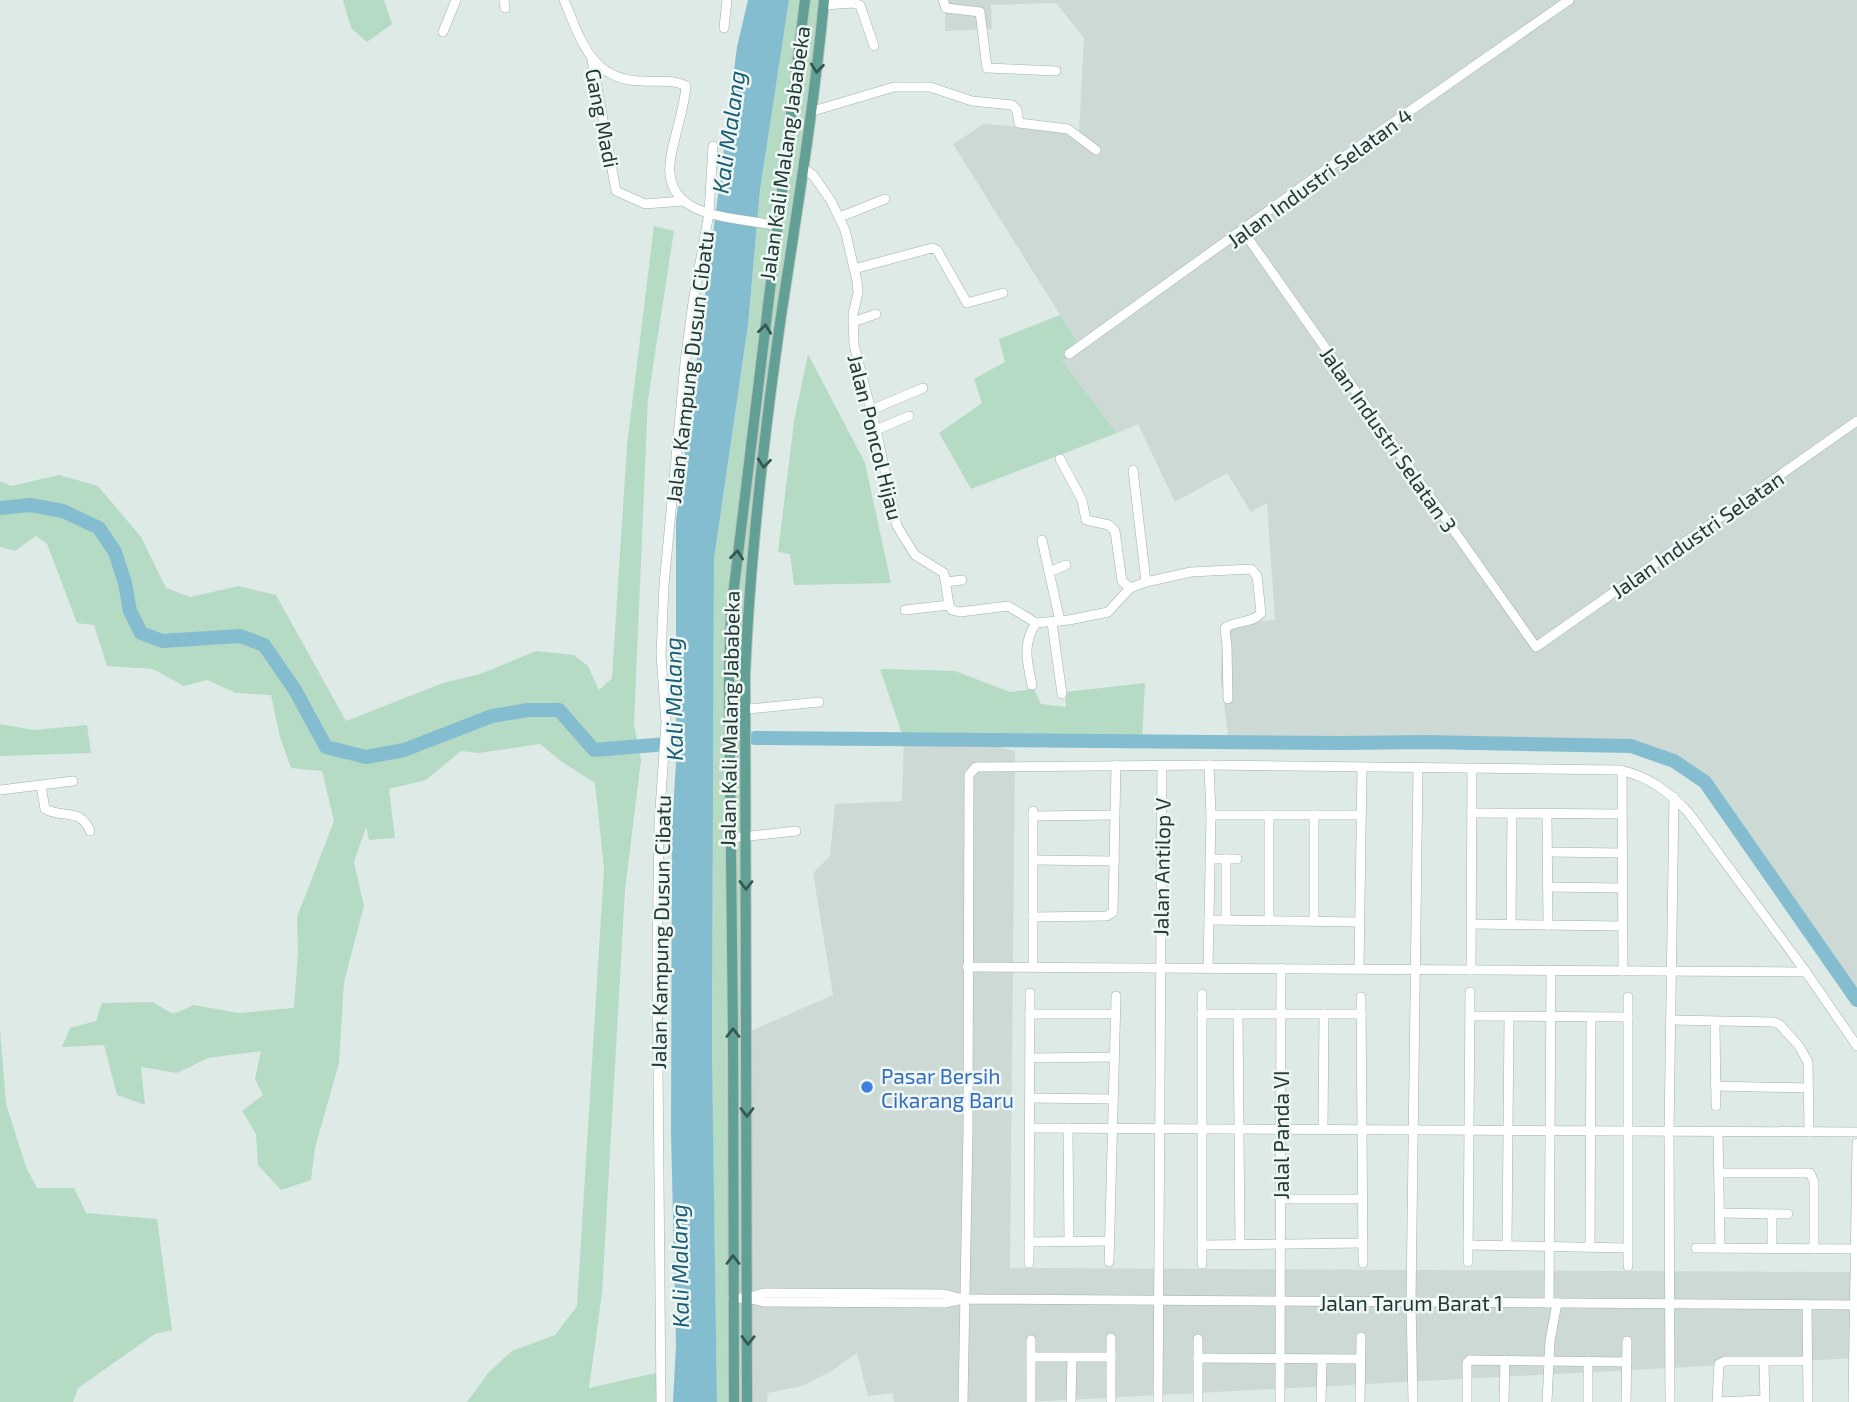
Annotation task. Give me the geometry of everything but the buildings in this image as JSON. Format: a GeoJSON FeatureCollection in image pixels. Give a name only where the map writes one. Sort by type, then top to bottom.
{"type":"FeatureCollection","features":[{"type":"Feature","properties":{"kind":"main road","name":"Jalan Kali Malang Jababeka"},"geometry":{"type":"LineString","coordinates":[[734,1402],[731,612],[772,225],[805,0]]}},
{"type":"Feature","properties":{"kind":"main road","name":"Jalan Kali Malang Jababeka"},"geometry":{"type":"LineString","coordinates":[[747,1402],[745,714],[748,613],[768,422],[813,111],[824,2]]}},
{"type":"Feature","properties":{"kind":"main road"},"geometry":{"type":"LineString","coordinates":[[753,421],[768,422]]}},
{"type":"Feature","properties":{"kind":"street"},"geometry":{"type":"LineString","coordinates":[[443,32],[456,0]]}},
{"type":"Feature","properties":{"kind":"street"},"geometry":{"type":"LineString","coordinates":[[564,0],[591,58],[608,73],[621,79],[676,82],[686,86],[669,169],[671,185],[683,201],[721,217],[772,225]]}},
{"type":"Feature","properties":{"kind":"street"},"geometry":{"type":"LineString","coordinates":[[724,27],[727,0]]}},
{"type":"Feature","properties":{"kind":"street"},"geometry":{"type":"LineString","coordinates":[[943,0],[948,9],[980,12],[987,68],[1056,71]]}},
{"type":"Feature","properties":{"kind":"street","name":"Jalan Industri Selatan 4"},"geometry":{"type":"LineString","coordinates":[[1069,354],[1328,168],[1569,0]]}},
{"type":"Feature","properties":{"kind":"street"},"geometry":{"type":"LineString","coordinates":[[824,2],[853,2],[860,5],[874,46]]}},
{"type":"Feature","properties":{"kind":"street","name":"Gang Madi"},"geometry":{"type":"LineString","coordinates":[[591,58],[617,191],[645,204],[683,201]]}},
{"type":"Feature","properties":{"kind":"street"},"geometry":{"type":"LineString","coordinates":[[813,111],[894,87],[930,87],[972,101],[1012,105],[1017,110],[1019,124],[1068,129],[1096,150]]}},
{"type":"Feature","properties":{"kind":"street","name":"Jalan Kampung Dusun Cibatu"},"geometry":{"type":"LineString","coordinates":[[661,1402],[657,942],[659,824],[666,722],[661,655],[664,585],[685,363],[709,213],[713,146]]}},
{"type":"Feature","properties":{"kind":"street","name":"Jalan Poncol Hijau"},"geometry":{"type":"LineString","coordinates":[[803,168],[813,175],[840,217],[854,270],[858,293],[853,323],[854,345],[897,526],[915,555],[940,570],[946,582]]}},
{"type":"Feature","properties":{"kind":"street"},"geometry":{"type":"LineString","coordinates":[[840,217],[885,199]]}},
{"type":"Feature","properties":{"kind":"street","name":"Jalan Industri Selatan 3"},"geometry":{"type":"LineString","coordinates":[[1242,231],[1536,647]]}},
{"type":"Feature","properties":{"kind":"street"},"geometry":{"type":"LineString","coordinates":[[854,270],[932,248],[937,250],[967,303],[1003,293]]}},
{"type":"Feature","properties":{"kind":"street"},"geometry":{"type":"LineString","coordinates":[[853,323],[876,314]]}},
{"type":"Feature","properties":{"kind":"street"},"geometry":{"type":"LineString","coordinates":[[871,410],[923,388]]}},
{"type":"Feature","properties":{"kind":"street"},"geometry":{"type":"LineString","coordinates":[[876,430],[909,416]]}},
{"type":"Feature","properties":{"kind":"street","name":"Jalan Industri Selatan"},"geometry":{"type":"LineString","coordinates":[[1536,647],[1857,421]]}},
{"type":"Feature","properties":{"kind":"street"},"geometry":{"type":"LineString","coordinates":[[1060,459],[1082,500],[1086,520],[1109,525],[1115,531],[1122,581],[1130,588]]}},
{"type":"Feature","properties":{"kind":"street"},"geometry":{"type":"LineString","coordinates":[[1133,470],[1146,582]]}},
{"type":"Feature","properties":{"kind":"street"},"geometry":{"type":"LineString","coordinates":[[1042,540],[1056,622],[1062,694]]}},
{"type":"Feature","properties":{"kind":"street"},"geometry":{"type":"LineString","coordinates":[[1049,572],[1066,565]]}},
{"type":"Feature","properties":{"kind":"street"},"geometry":{"type":"LineString","coordinates":[[962,580],[946,582],[949,605],[953,610],[960,612],[1009,606],[1036,623],[1098,616],[1108,612],[1130,588],[1146,582],[1191,572],[1237,568],[1253,570],[1258,576],[1261,613],[1255,618],[1226,626],[1228,699]]}},
{"type":"Feature","properties":{"kind":"street"},"geometry":{"type":"LineString","coordinates":[[905,610],[949,605]]}},
{"type":"Feature","properties":{"kind":"street"},"geometry":{"type":"LineString","coordinates":[[1032,685],[1026,644],[1036,623]]}},
{"type":"Feature","properties":{"kind":"street"},"geometry":{"type":"LineString","coordinates":[[730,716],[819,702]]}},
{"type":"Feature","properties":{"kind":"street"},"geometry":{"type":"LineString","coordinates":[[1032,917],[1111,915],[1115,909],[1116,765]]}},
{"type":"Feature","properties":{"kind":"street","name":"Jalan Antilop V"},"geometry":{"type":"LineString","coordinates":[[1158,1402],[1162,765]]}},
{"type":"Feature","properties":{"kind":"street"},"geometry":{"type":"LineString","coordinates":[[1208,968],[1209,765]]}},
{"type":"Feature","properties":{"kind":"street"},"geometry":{"type":"LineString","coordinates":[[963,1402],[971,771],[980,766],[1209,765],[1622,771],[1653,782],[1674,797],[1688,812],[1857,1046]]}},
{"type":"Feature","properties":{"kind":"street"},"geometry":{"type":"LineString","coordinates":[[1359,969],[1362,768]]}},
{"type":"Feature","properties":{"kind":"street"},"geometry":{"type":"LineString","coordinates":[[1413,1402],[1411,1302],[1418,769]]}},
{"type":"Feature","properties":{"kind":"street"},"geometry":{"type":"LineString","coordinates":[[1471,970],[1472,769]]}},
{"type":"Feature","properties":{"kind":"street"},"geometry":{"type":"LineString","coordinates":[[1622,771],[1623,971]]}},
{"type":"Feature","properties":{"kind":"street"},"geometry":{"type":"LineString","coordinates":[[0,790],[73,781]]}},
{"type":"Feature","properties":{"kind":"street"},"geometry":{"type":"LineString","coordinates":[[41,786],[45,809],[77,815],[84,820],[90,831]]}},
{"type":"Feature","properties":{"kind":"street"},"geometry":{"type":"LineString","coordinates":[[1670,1402],[1669,1131],[1674,797]]}},
{"type":"Feature","properties":{"kind":"street"},"geometry":{"type":"LineString","coordinates":[[1472,813],[1621,814]]}},
{"type":"Feature","properties":{"kind":"street"},"geometry":{"type":"LineString","coordinates":[[1511,925],[1512,813]]}},
{"type":"Feature","properties":{"kind":"street"},"geometry":{"type":"LineString","coordinates":[[1547,813],[1548,925]]}},
{"type":"Feature","properties":{"kind":"street"},"geometry":{"type":"LineString","coordinates":[[1033,967],[1033,814],[1114,815]]}},
{"type":"Feature","properties":{"kind":"street"},"geometry":{"type":"LineString","coordinates":[[1210,815],[1361,815]]}},
{"type":"Feature","properties":{"kind":"street"},"geometry":{"type":"LineString","coordinates":[[1269,815],[1269,921]]}},
{"type":"Feature","properties":{"kind":"street"},"geometry":{"type":"LineString","coordinates":[[1314,815],[1314,921]]}},
{"type":"Feature","properties":{"kind":"street"},"geometry":{"type":"LineString","coordinates":[[731,838],[796,831]]}},
{"type":"Feature","properties":{"kind":"street"},"geometry":{"type":"LineString","coordinates":[[1548,852],[1622,853]]}},
{"type":"Feature","properties":{"kind":"street"},"geometry":{"type":"LineString","coordinates":[[1210,859],[1237,859]]}},
{"type":"Feature","properties":{"kind":"street"},"geometry":{"type":"LineString","coordinates":[[1226,859],[1226,920]]}},
{"type":"Feature","properties":{"kind":"street"},"geometry":{"type":"LineString","coordinates":[[1034,860],[1115,861]]}},
{"type":"Feature","properties":{"kind":"street"},"geometry":{"type":"LineString","coordinates":[[1547,887],[1623,888]]}},
{"type":"Feature","properties":{"kind":"street"},"geometry":{"type":"LineString","coordinates":[[1209,920],[1360,922]]}},
{"type":"Feature","properties":{"kind":"street"},"geometry":{"type":"LineString","coordinates":[[1471,924],[1622,926]]}},
{"type":"Feature","properties":{"kind":"street"},"geometry":{"type":"LineString","coordinates":[[967,967],[1806,972]]}},
{"type":"Feature","properties":{"kind":"street","name":"Jalal Panda VI"},"geometry":{"type":"LineString","coordinates":[[1280,1402],[1281,968]]}},
{"type":"Feature","properties":{"kind":"street"},"geometry":{"type":"LineString","coordinates":[[1547,1402],[1553,1303],[1549,1246],[1551,970]]}},
{"type":"Feature","properties":{"kind":"street"},"geometry":{"type":"LineString","coordinates":[[1468,1262],[1470,992]]}},
{"type":"Feature","properties":{"kind":"street"},"geometry":{"type":"LineString","coordinates":[[1028,1263],[1030,993]]}},
{"type":"Feature","properties":{"kind":"street"},"geometry":{"type":"LineString","coordinates":[[1202,994],[1202,1264]]}},
{"type":"Feature","properties":{"kind":"street"},"geometry":{"type":"LineString","coordinates":[[1109,1262],[1116,996]]}},
{"type":"Feature","properties":{"kind":"street"},"geometry":{"type":"LineString","coordinates":[[1361,997],[1363,1262]]}},
{"type":"Feature","properties":{"kind":"street"},"geometry":{"type":"LineString","coordinates":[[1628,997],[1628,1266]]}},
{"type":"Feature","properties":{"kind":"street"},"geometry":{"type":"LineString","coordinates":[[1030,1014],[1116,1014]]}},
{"type":"Feature","properties":{"kind":"street"},"geometry":{"type":"LineString","coordinates":[[1202,1014],[1361,1014]]}},
{"type":"Feature","properties":{"kind":"street"},"geometry":{"type":"LineString","coordinates":[[1238,1014],[1240,1244]]}},
{"type":"Feature","properties":{"kind":"street"},"geometry":{"type":"LineString","coordinates":[[1323,1130],[1324,1014]]}},
{"type":"Feature","properties":{"kind":"street"},"geometry":{"type":"LineString","coordinates":[[1470,1016],[1628,1017]]}},
{"type":"Feature","properties":{"kind":"street"},"geometry":{"type":"LineString","coordinates":[[1507,1245],[1509,1017]]}},
{"type":"Feature","properties":{"kind":"street"},"geometry":{"type":"LineString","coordinates":[[1590,1247],[1591,1017]]}},
{"type":"Feature","properties":{"kind":"street"},"geometry":{"type":"LineString","coordinates":[[1671,1020],[1779,1024],[1806,1056],[1809,1132]]}},
{"type":"Feature","properties":{"kind":"street"},"geometry":{"type":"LineString","coordinates":[[1715,1022],[1716,1106]]}},
{"type":"Feature","properties":{"kind":"street"},"geometry":{"type":"LineString","coordinates":[[1030,1058],[1115,1058]]}},
{"type":"Feature","properties":{"kind":"street"},"geometry":{"type":"LineString","coordinates":[[1716,1086],[1808,1088]]}},
{"type":"Feature","properties":{"kind":"street"},"geometry":{"type":"LineString","coordinates":[[1029,1098],[1114,1099]]}},
{"type":"Feature","properties":{"kind":"street"},"geometry":{"type":"LineString","coordinates":[[1029,1128],[1857,1132]]}},
{"type":"Feature","properties":{"kind":"street"},"geometry":{"type":"LineString","coordinates":[[1068,1128],[1069,1241]]}},
{"type":"Feature","properties":{"kind":"street"},"geometry":{"type":"LineString","coordinates":[[1718,1132],[1720,1248]]}},
{"type":"Feature","properties":{"kind":"street"},"geometry":{"type":"LineString","coordinates":[[1853,1402],[1857,1143]]}},
{"type":"Feature","properties":{"kind":"street"},"geometry":{"type":"LineString","coordinates":[[1720,1173],[1810,1173],[1813,1178],[1814,1249]]}},
{"type":"Feature","properties":{"kind":"street"},"geometry":{"type":"LineString","coordinates":[[1280,1199],[1362,1199]]}},
{"type":"Feature","properties":{"kind":"street"},"geometry":{"type":"LineString","coordinates":[[1720,1213],[1788,1214]]}},
{"type":"Feature","properties":{"kind":"street"},"geometry":{"type":"LineString","coordinates":[[1772,1214],[1772,1248]]}},
{"type":"Feature","properties":{"kind":"street"},"geometry":{"type":"LineString","coordinates":[[1029,1242],[1109,1241]]}},
{"type":"Feature","properties":{"kind":"street"},"geometry":{"type":"LineString","coordinates":[[1202,1245],[1363,1243]]}},
{"type":"Feature","properties":{"kind":"street"},"geometry":{"type":"LineString","coordinates":[[1468,1245],[1627,1248]]}},
{"type":"Feature","properties":{"kind":"street"},"geometry":{"type":"LineString","coordinates":[[1696,1248],[1856,1249]]}},
{"type":"Feature","properties":{"kind":"street","name":"Jalan Tarum Barat 1"},"geometry":{"type":"LineString","coordinates":[[733,1298],[748,1298],[763,1293],[944,1294],[964,1299],[1856,1305]]}},
{"type":"Feature","properties":{"kind":"street"},"geometry":{"type":"LineString","coordinates":[[1807,1305],[1808,1402]]}},
{"type":"Feature","properties":{"kind":"street"},"geometry":{"type":"LineString","coordinates":[[1360,1402],[1361,1337]]}},
{"type":"Feature","properties":{"kind":"street"},"geometry":{"type":"LineString","coordinates":[[1111,1338],[1111,1402]]}},
{"type":"Feature","properties":{"kind":"street"},"geometry":{"type":"LineString","coordinates":[[1198,1339],[1198,1402]]}},
{"type":"Feature","properties":{"kind":"street"},"geometry":{"type":"LineString","coordinates":[[1031,1340],[1031,1402]]}},
{"type":"Feature","properties":{"kind":"street"},"geometry":{"type":"LineString","coordinates":[[1626,1402],[1627,1341]]}},
{"type":"Feature","properties":{"kind":"street"},"geometry":{"type":"LineString","coordinates":[[1031,1357],[1111,1357]]}},
{"type":"Feature","properties":{"kind":"street"},"geometry":{"type":"LineString","coordinates":[[1071,1402],[1072,1358]]}},
{"type":"Feature","properties":{"kind":"street"},"geometry":{"type":"LineString","coordinates":[[1198,1358],[1360,1359]]}},
{"type":"Feature","properties":{"kind":"street"},"geometry":{"type":"LineString","coordinates":[[1321,1402],[1322,1359]]}},
{"type":"Feature","properties":{"kind":"street"},"geometry":{"type":"LineString","coordinates":[[1504,1402],[1505,1360]]}},
{"type":"Feature","properties":{"kind":"street"},"geometry":{"type":"LineString","coordinates":[[1466,1402],[1467,1361],[1627,1362]]}},
{"type":"Feature","properties":{"kind":"street"},"geometry":{"type":"LineString","coordinates":[[1588,1361],[1588,1402]]}},
{"type":"Feature","properties":{"kind":"street"},"geometry":{"type":"LineString","coordinates":[[1764,1362],[1765,1401],[1717,1402],[1720,1363],[1764,1362],[1808,1362]]}},
{"type":"Feature","properties":{"kind":"shaded area"},"geometry":{"type":"Polygon","coordinates":[[[945,0],[1857,0],[1857,1001],[1705,783],[1674,761],[1625,745],[1229,742],[1221,681],[1222,624],[1275,620],[1267,503],[1251,512],[1227,473],[1175,502],[1138,424],[1117,433],[1061,360],[1079,345],[953,144],[984,124],[1079,132],[1084,38],[1056,3],[991,5],[992,29],[945,31],[945,0]]]}},
{"type":"Feature","properties":{"kind":"shaded area"},"geometry":{"type":"Polygon","coordinates":[[[904,740],[974,740],[1015,751],[1010,1268],[1857,1272],[1857,1358],[1028,1402],[894,1402],[893,1393],[868,1396],[857,1353],[833,1370],[802,1386],[768,1393],[767,1402],[748,1402],[746,1033],[833,995],[813,873],[830,856],[835,804],[902,801],[904,740]]]}},
{"type":"Feature","properties":{"kind":"green space"},"geometry":{"type":"Polygon","coordinates":[[[343,0],[384,0],[392,24],[367,42],[351,28],[343,0]]]}},
{"type":"Feature","properties":{"kind":"green space"},"geometry":{"type":"Polygon","coordinates":[[[789,0],[824,0],[748,613],[747,1402],[717,1402],[712,1083],[714,559],[748,325],[760,190],[789,0]]]}},
{"type":"Feature","properties":{"kind":"green space"},"geometry":{"type":"Polygon","coordinates":[[[654,226],[674,231],[648,399],[634,724],[641,760],[625,890],[602,1293],[589,1388],[660,1372],[661,1402],[467,1402],[489,1372],[512,1351],[555,1335],[577,1306],[604,868],[595,783],[540,744],[479,753],[461,751],[426,780],[389,789],[395,838],[369,840],[366,827],[354,862],[364,906],[344,982],[339,1063],[315,1148],[311,1180],[281,1190],[258,1165],[256,1134],[242,1111],[263,1095],[255,1079],[261,1051],[208,1058],[177,1073],[141,1067],[145,1105],[117,1095],[104,1045],[62,1047],[70,1028],[96,1021],[102,1003],[153,1002],[173,1014],[194,1005],[238,1013],[294,1008],[298,952],[297,917],[334,821],[322,771],[291,768],[280,737],[271,695],[236,693],[207,680],[184,686],[153,669],[107,666],[94,625],[77,623],[47,544],[36,536],[15,551],[0,547],[0,481],[11,486],[59,475],[98,486],[141,537],[166,588],[190,597],[239,586],[276,595],[346,721],[443,683],[480,674],[536,651],[574,655],[588,666],[599,690],[612,678],[627,445],[654,226]]]}},
{"type":"Feature","properties":{"kind":"green space"},"geometry":{"type":"Polygon","coordinates":[[[1060,315],[1080,346],[1062,361],[1117,433],[971,489],[939,433],[982,403],[974,379],[1005,362],[999,339],[1060,315]]]}},
{"type":"Feature","properties":{"kind":"green space"},"geometry":{"type":"Polygon","coordinates":[[[808,354],[865,463],[891,583],[794,585],[790,554],[778,552],[794,421],[808,354]]]}},
{"type":"Feature","properties":{"kind":"green space"},"geometry":{"type":"Polygon","coordinates":[[[880,669],[955,671],[1010,692],[1034,689],[1041,704],[1066,707],[1065,692],[1145,683],[1142,740],[904,740],[880,669]]]}},
{"type":"Feature","properties":{"kind":"green space"},"geometry":{"type":"Polygon","coordinates":[[[0,724],[34,730],[87,725],[91,753],[0,756],[0,724]]]}},
{"type":"Feature","properties":{"kind":"green space"},"geometry":{"type":"Polygon","coordinates":[[[0,1030],[6,1104],[26,1167],[37,1188],[74,1188],[86,1213],[157,1219],[172,1330],[155,1334],[78,1388],[73,1402],[0,1402],[0,1030]]]}},
{"type":"Feature","properties":{"kind":"water","name":"Kali Malang"},"geometry":{"type":"Polygon","coordinates":[[[748,0],[789,0],[760,190],[748,325],[714,559],[712,1056],[717,1402],[673,1402],[676,1345],[671,1132],[672,828],[676,762],[676,521],[737,47],[748,0]]]}},
{"type":"Feature","properties":{"kind":"waterway","name":"Kali Malang"},"geometry":{"type":"LineString","coordinates":[[0,508],[30,505],[63,511],[99,528],[115,552],[130,611],[141,633],[162,641],[240,636],[264,645],[295,690],[326,747],[366,757],[404,750],[492,716],[528,710],[559,710],[594,750],[667,744]]}},
{"type":"Feature","properties":{"kind":"waterway"},"geometry":{"type":"LineString","coordinates":[[755,738],[1425,742],[1631,746],[1674,761],[1705,782],[1857,1000]]}},
{"type":"Feature","properties":{"kind":"place","name":"Pasar Bersih Cikarang Baru"},"geometry":{"type":"Point","coordinates":[867,1087]}}]}
